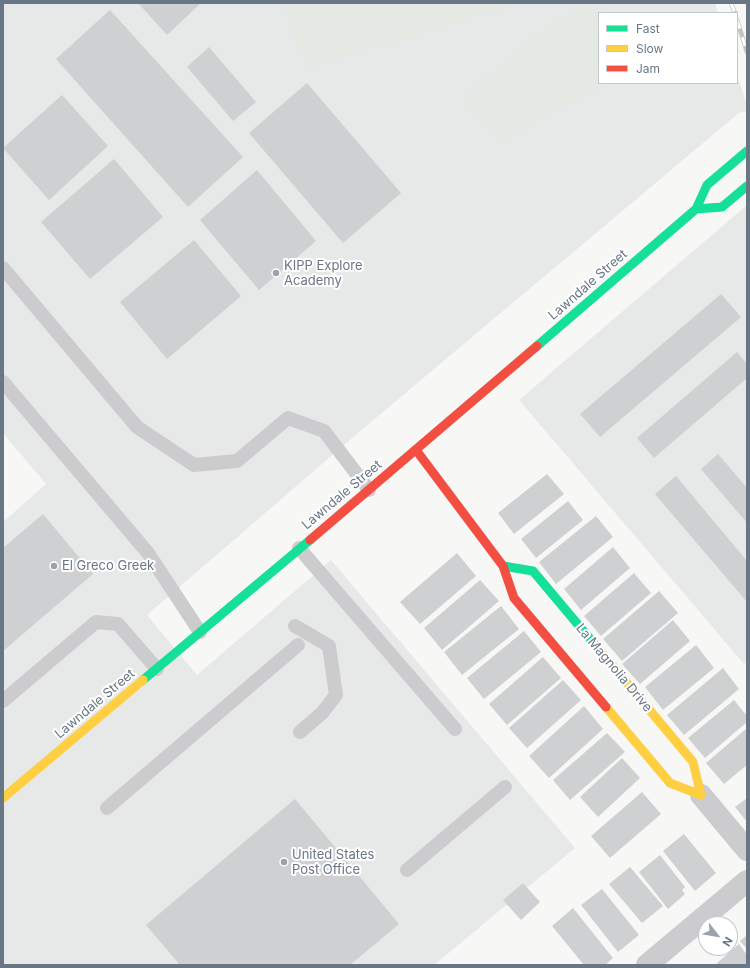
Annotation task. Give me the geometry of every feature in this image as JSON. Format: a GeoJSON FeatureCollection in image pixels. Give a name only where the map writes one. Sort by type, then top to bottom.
{"type":"FeatureCollection","features":[{"type":"Feature","properties":{"kind":"main road","name":"Lawndale Street"},"geometry":{"type":"LineString","coordinates":[[5,792],[157,668],[369,490],[696,209],[707,184],[747,151]]}},
{"type":"Feature","properties":{"kind":"main road"},"geometry":{"type":"LineString","coordinates":[[696,209],[722,207],[747,186]]}},
{"type":"Feature","properties":{"kind":"main road","name":"La Magnolia Drive"},"geometry":{"type":"LineString","coordinates":[[416,450],[503,566],[514,598],[670,783],[701,795]]}},
{"type":"Feature","properties":{"kind":"main road","name":"La Magnolia Drive"},"geometry":{"type":"LineString","coordinates":[[503,566],[533,571],[693,762],[701,795]]}},
{"type":"Feature","properties":{"kind":"street","name":"La Magnolia Drive"},"geometry":{"type":"LineString","coordinates":[[701,795],[747,850]]}},
{"type":"Feature","properties":{"kind":"street"},"geometry":{"type":"LineString","coordinates":[[647,965],[747,881]]}},
{"type":"Feature","properties":{"kind":"lane"},"geometry":{"type":"LineString","coordinates":[[3,268],[137,427],[194,465],[237,461],[288,418],[324,431],[369,490]]}},
{"type":"Feature","properties":{"kind":"lane"},"geometry":{"type":"LineString","coordinates":[[3,382],[148,553],[200,632]]}},
{"type":"Feature","properties":{"kind":"lane"},"geometry":{"type":"LineString","coordinates":[[299,548],[455,729]]}},
{"type":"Feature","properties":{"kind":"lane"},"geometry":{"type":"LineString","coordinates":[[3,701],[96,622],[118,624],[157,668]]}},
{"type":"Feature","properties":{"kind":"lane"},"geometry":{"type":"LineString","coordinates":[[295,626],[329,646],[336,694],[322,713],[300,732]]}},
{"type":"Feature","properties":{"kind":"lane"},"geometry":{"type":"LineString","coordinates":[[107,808],[298,645]]}},
{"type":"Feature","properties":{"kind":"lane"},"geometry":{"type":"LineString","coordinates":[[407,870],[504,787]]}},
{"type":"Feature","properties":{"kind":"shaded area","name":"KIPP Explore Academy"},"geometry":{"type":"Polygon","coordinates":[[[3,3],[715,3],[718,12],[598,12],[598,84],[738,84],[738,77],[747,106],[747,111],[739,113],[359,432],[147,615],[197,675],[331,560],[575,848],[434,965],[3,965],[3,522],[46,484],[3,433],[3,3]]]}},
{"type":"Feature","properties":{"kind":"shaded area"},"geometry":{"type":"Polygon","coordinates":[[[284,3],[521,3],[309,68],[289,26],[284,3]]]}},
{"type":"Feature","properties":{"kind":"shaded area"},"geometry":{"type":"Polygon","coordinates":[[[580,10],[604,10],[607,12],[598,12],[598,84],[606,84],[547,114],[500,144],[464,98],[524,43],[557,20],[580,10]]]}},
{"type":"Feature","properties":{"kind":"shaded area"},"geometry":{"type":"Polygon","coordinates":[[[747,205],[747,661],[744,664],[519,400],[747,205]]]}},
{"type":"Feature","properties":{"kind":"building"},"geometry":{"type":"Polygon","coordinates":[[[138,3],[201,3],[167,35],[138,3]]]}},
{"type":"Feature","properties":{"kind":"building"},"geometry":{"type":"Polygon","coordinates":[[[110,10],[243,157],[188,207],[56,59],[110,10]]]}},
{"type":"Feature","properties":{"kind":"building"},"geometry":{"type":"Polygon","coordinates":[[[209,47],[256,102],[233,121],[187,67],[209,47]]]}},
{"type":"Feature","properties":{"kind":"building"},"geometry":{"type":"Polygon","coordinates":[[[307,83],[401,193],[343,243],[249,133],[307,83]]]}},
{"type":"Feature","properties":{"kind":"building"},"geometry":{"type":"Polygon","coordinates":[[[62,95],[108,146],[49,200],[3,148],[62,95]]]}},
{"type":"Feature","properties":{"kind":"building"},"geometry":{"type":"Polygon","coordinates":[[[114,159],[163,217],[90,279],[41,222],[114,159]]]}},
{"type":"Feature","properties":{"kind":"building"},"geometry":{"type":"Polygon","coordinates":[[[257,170],[316,241],[259,290],[200,220],[257,170]]]}},
{"type":"Feature","properties":{"kind":"building"},"geometry":{"type":"Polygon","coordinates":[[[194,240],[241,296],[167,359],[120,302],[194,240]]]}},
{"type":"Feature","properties":{"kind":"building"},"geometry":{"type":"Polygon","coordinates":[[[721,294],[741,317],[600,437],[580,414],[721,294]]]}},
{"type":"Feature","properties":{"kind":"building"},"geometry":{"type":"Polygon","coordinates":[[[737,352],[747,364],[747,378],[654,458],[637,438],[737,352]]]}},
{"type":"Feature","properties":{"kind":"building"},"geometry":{"type":"Polygon","coordinates":[[[718,454],[747,488],[747,523],[701,469],[718,454]]]}},
{"type":"Feature","properties":{"kind":"building"},"geometry":{"type":"Polygon","coordinates":[[[547,474],[564,494],[514,534],[498,513],[547,474]]]}},
{"type":"Feature","properties":{"kind":"building"},"geometry":{"type":"Polygon","coordinates":[[[676,476],[747,561],[747,602],[655,494],[676,476]]]}},
{"type":"Feature","properties":{"kind":"building"},"geometry":{"type":"Polygon","coordinates":[[[568,501],[583,520],[536,558],[521,539],[568,501]]]}},
{"type":"Feature","properties":{"kind":"building"},"geometry":{"type":"Polygon","coordinates":[[[43,514],[93,574],[3,651],[3,548],[43,514]]]}},
{"type":"Feature","properties":{"kind":"building"},"geometry":{"type":"Polygon","coordinates":[[[596,516],[613,537],[556,584],[539,562],[596,516]]]}},
{"type":"Feature","properties":{"kind":"building"},"geometry":{"type":"Polygon","coordinates":[[[613,547],[630,568],[581,610],[564,589],[613,547]]]}},
{"type":"Feature","properties":{"kind":"building"},"geometry":{"type":"Polygon","coordinates":[[[457,553],[476,576],[420,624],[400,602],[457,553]]]}},
{"type":"Feature","properties":{"kind":"building"},"geometry":{"type":"Polygon","coordinates":[[[634,573],[651,593],[601,636],[584,616],[634,573]]]}},
{"type":"Feature","properties":{"kind":"building"},"geometry":{"type":"Polygon","coordinates":[[[480,580],[499,601],[442,650],[424,628],[480,580]]]}},
{"type":"Feature","properties":{"kind":"building"},"geometry":{"type":"Polygon","coordinates":[[[659,591],[678,613],[622,661],[603,639],[659,591]]]}},
{"type":"Feature","properties":{"kind":"building"},"geometry":{"type":"Polygon","coordinates":[[[501,606],[519,629],[462,675],[444,652],[501,606]]]}},
{"type":"Feature","properties":{"kind":"building"},"geometry":{"type":"Polygon","coordinates":[[[673,620],[690,641],[640,684],[622,664],[673,620]]]}},
{"type":"Feature","properties":{"kind":"building"},"geometry":{"type":"Polygon","coordinates":[[[524,631],[541,652],[484,699],[467,678],[524,631]]]}},
{"type":"Feature","properties":{"kind":"building"},"geometry":{"type":"Polygon","coordinates":[[[696,645],[714,668],[663,710],[645,687],[696,645]]]}},
{"type":"Feature","properties":{"kind":"building"},"geometry":{"type":"Polygon","coordinates":[[[543,657],[561,678],[507,725],[489,704],[543,657]]]}},
{"type":"Feature","properties":{"kind":"building"},"geometry":{"type":"Polygon","coordinates":[[[723,668],[739,689],[684,735],[667,715],[723,668]]]}},
{"type":"Feature","properties":{"kind":"building"},"geometry":{"type":"Polygon","coordinates":[[[563,680],[581,700],[527,748],[509,728],[563,680]]]}},
{"type":"Feature","properties":{"kind":"building"},"geometry":{"type":"Polygon","coordinates":[[[734,700],[747,716],[747,722],[705,758],[688,738],[734,700]]]}},
{"type":"Feature","properties":{"kind":"building"},"geometry":{"type":"Polygon","coordinates":[[[584,706],[603,729],[549,778],[529,756],[584,706]]]}},
{"type":"Feature","properties":{"kind":"building"},"geometry":{"type":"Polygon","coordinates":[[[747,728],[747,765],[724,784],[706,763],[747,728]]]}},
{"type":"Feature","properties":{"kind":"building"},"geometry":{"type":"Polygon","coordinates":[[[607,733],[625,752],[570,800],[553,780],[607,733]]]}},
{"type":"Feature","properties":{"kind":"building"},"geometry":{"type":"Polygon","coordinates":[[[622,758],[640,778],[598,817],[580,797],[622,758]]]}},
{"type":"Feature","properties":{"kind":"building"},"geometry":{"type":"Polygon","coordinates":[[[642,792],[661,814],[610,858],[591,836],[642,792]]]}},
{"type":"Feature","properties":{"kind":"building"},"geometry":{"type":"Polygon","coordinates":[[[747,798],[747,822],[735,807],[747,798]]]}},
{"type":"Feature","properties":{"kind":"building","name":"United States Post Office"},"geometry":{"type":"Polygon","coordinates":[[[295,799],[399,924],[350,965],[180,965],[146,925],[295,799]]]}},
{"type":"Feature","properties":{"kind":"building"},"geometry":{"type":"Polygon","coordinates":[[[684,834],[716,873],[695,891],[663,851],[684,834]]]}},
{"type":"Feature","properties":{"kind":"building"},"geometry":{"type":"Polygon","coordinates":[[[660,855],[685,887],[682,890],[685,894],[668,909],[639,872],[660,855]]]}},
{"type":"Feature","properties":{"kind":"building"},"geometry":{"type":"Polygon","coordinates":[[[630,867],[663,906],[642,923],[609,884],[630,867]]]}},
{"type":"Feature","properties":{"kind":"building"},"geometry":{"type":"Polygon","coordinates":[[[523,883],[540,902],[521,920],[503,900],[523,883]]]}},
{"type":"Feature","properties":{"kind":"building"},"geometry":{"type":"Polygon","coordinates":[[[602,889],[639,935],[618,952],[581,905],[602,889]]]}},
{"type":"Feature","properties":{"kind":"building"},"geometry":{"type":"Polygon","coordinates":[[[573,908],[613,958],[605,965],[584,965],[552,926],[573,908]]]}},
{"type":"Feature","properties":{"kind":"building"},"geometry":{"type":"Polygon","coordinates":[[[747,935],[747,949],[740,941],[747,935]]]}},
{"type":"Feature","properties":{"kind":"building"},"geometry":{"type":"Polygon","coordinates":[[[739,944],[747,955],[747,965],[718,965],[717,963],[725,956],[738,956],[739,944]]]}},
{"type":"Feature","properties":{"kind":"railway"},"geometry":{"type":"LineString","coordinates":[[731,3],[735,12]]}},
{"type":"Feature","properties":{"kind":"railway"},"geometry":{"type":"LineString","coordinates":[[738,23],[747,52]]}},
{"type":"Feature","properties":{"kind":"traffic: fast"},"geometry":{"type":"LineString","coordinates":[[537,346],[696,209],[707,185],[747,151]]}},
{"type":"Feature","properties":{"kind":"traffic: fast"},"geometry":{"type":"LineString","coordinates":[[696,209],[722,207],[747,186]]}},
{"type":"Feature","properties":{"kind":"traffic: fast"},"geometry":{"type":"LineString","coordinates":[[143,680],[310,540]]}},
{"type":"Feature","properties":{"kind":"traffic: fast"},"geometry":{"type":"LineString","coordinates":[[503,566],[533,571],[596,646]]}},
{"type":"Feature","properties":{"kind":"traffic: slow"},"geometry":{"type":"LineString","coordinates":[[596,646],[693,762],[701,795],[670,783],[606,707]]}},
{"type":"Feature","properties":{"kind":"traffic: slow"},"geometry":{"type":"LineString","coordinates":[[3,798],[143,680]]}},
{"type":"Feature","properties":{"kind":"traffic: jam"},"geometry":{"type":"LineString","coordinates":[[310,540],[537,346]]}},
{"type":"Feature","properties":{"kind":"traffic: jam"},"geometry":{"type":"LineString","coordinates":[[416,450],[503,566],[514,598],[606,707]]}},
{"type":"Feature","properties":{"kind":"place","name":"KIPP Explore Academy"},"geometry":{"type":"Point","coordinates":[276,273]}},
{"type":"Feature","properties":{"kind":"place","name":"El Greco Greek"},"geometry":{"type":"Point","coordinates":[54,566]}},
{"type":"Feature","properties":{"kind":"place","name":"United States Post Office"},"geometry":{"type":"Point","coordinates":[284,862]}}]}
